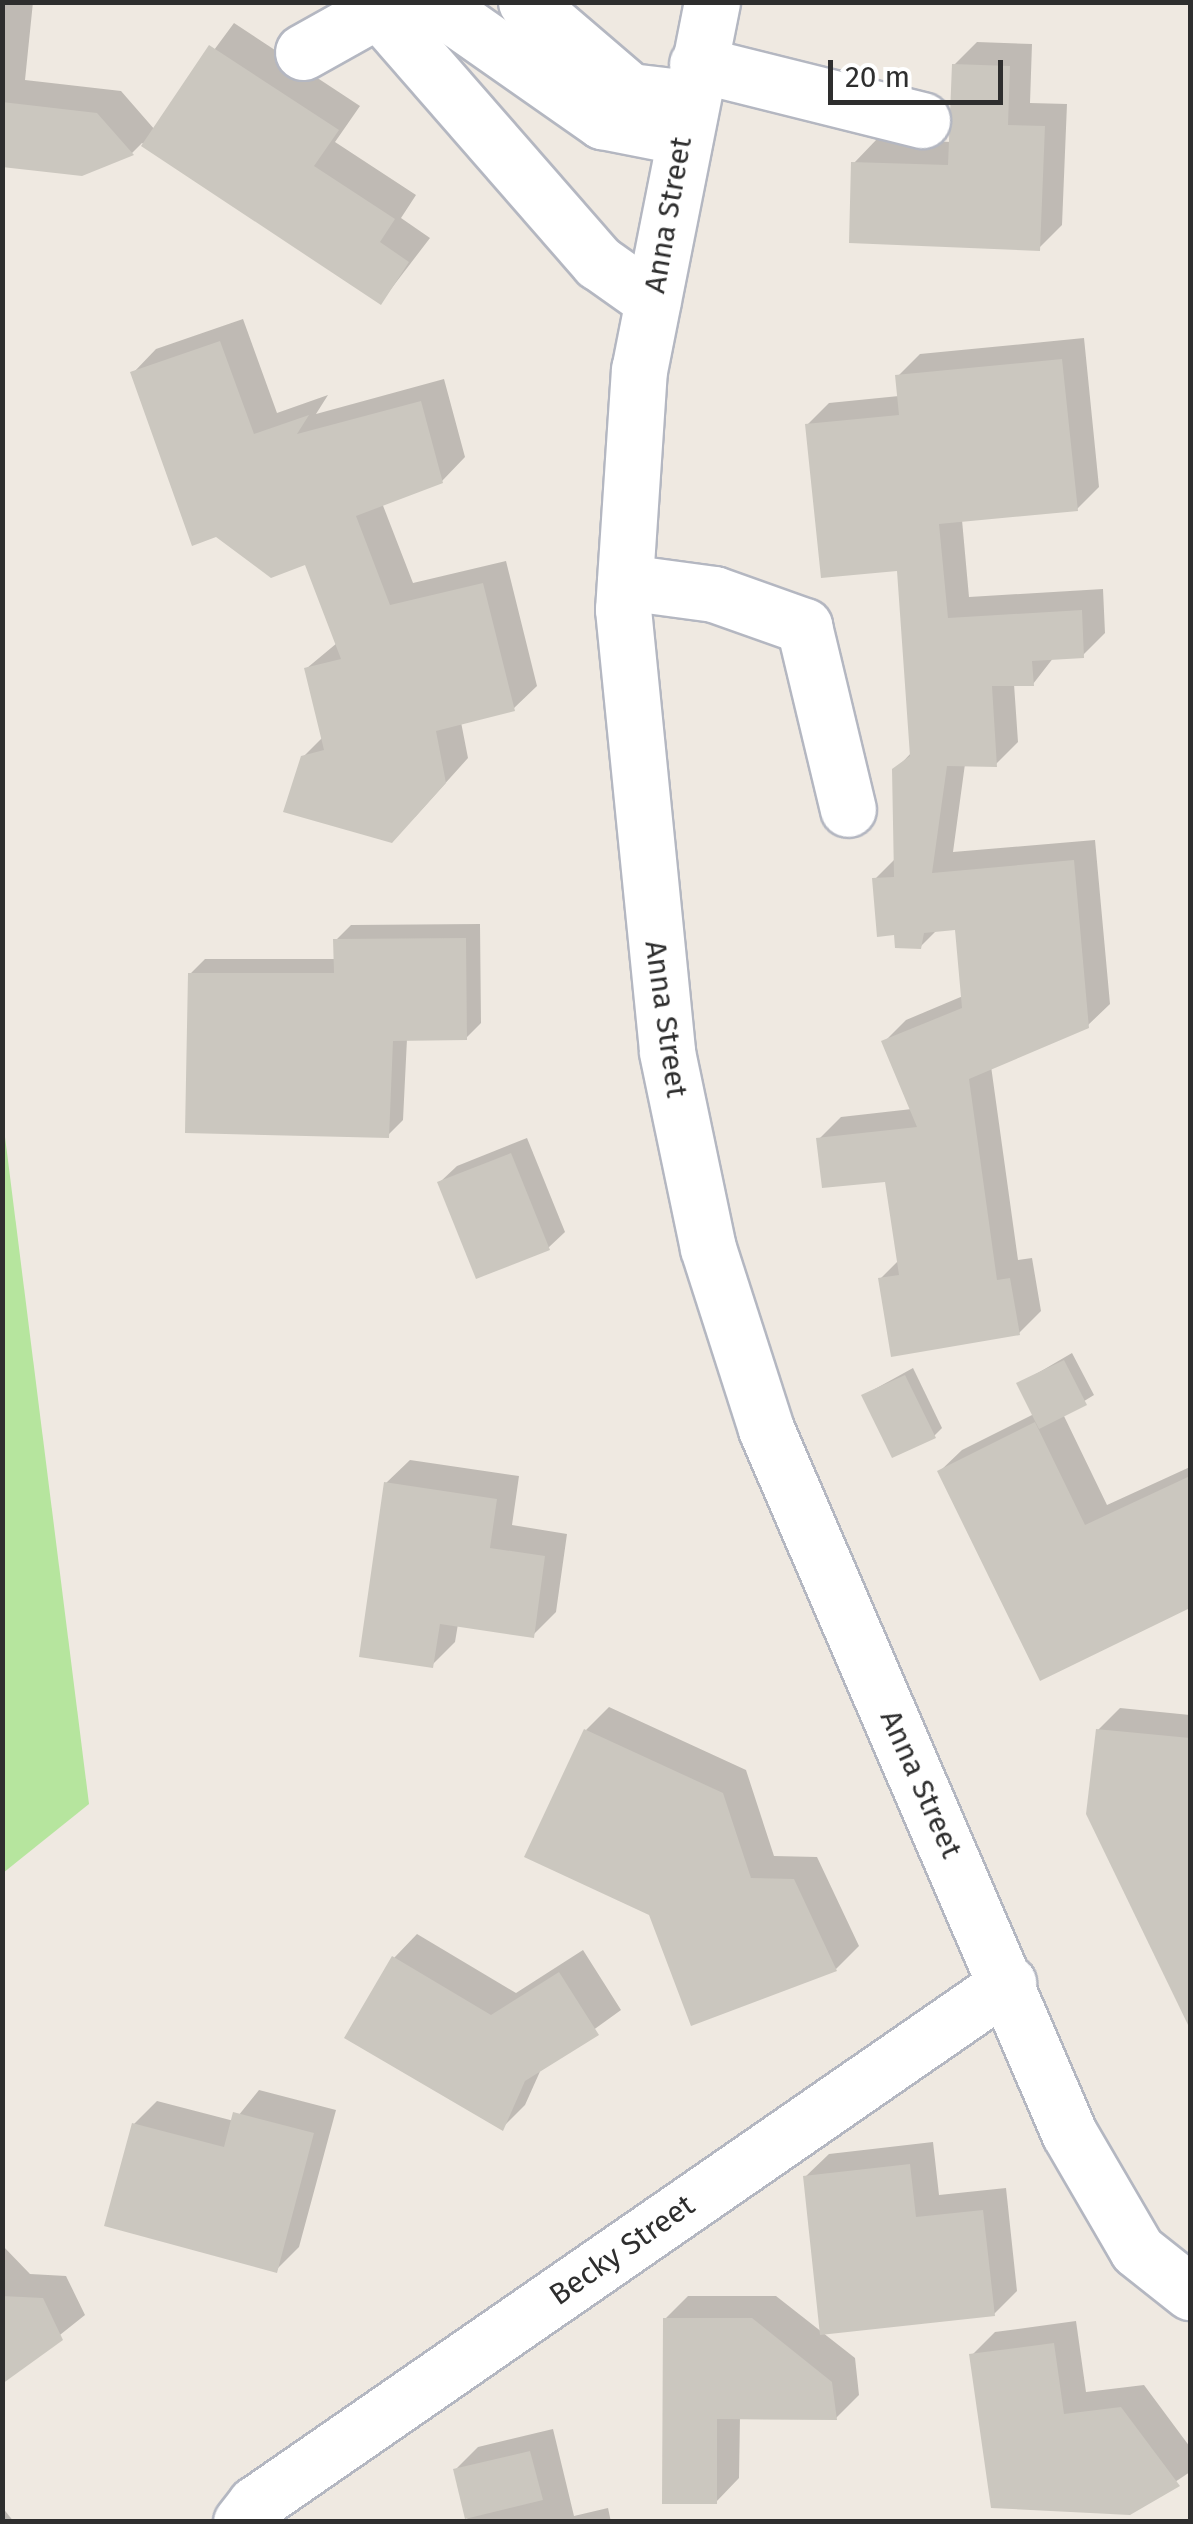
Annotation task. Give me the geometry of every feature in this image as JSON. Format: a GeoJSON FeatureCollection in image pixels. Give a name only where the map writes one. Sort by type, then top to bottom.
{"type":"FeatureCollection","features":[{"type":"Feature","properties":{"kind":"street"},"geometry":{"type":"LineString","coordinates":[[432,2],[602,121],[690,100]]}},
{"type":"Feature","properties":{"kind":"street"},"geometry":{"type":"LineString","coordinates":[[526,2],[630,91],[690,100],[922,120]]}},
{"type":"Feature","properties":{"kind":"street","name":"Anna Street"},"geometry":{"type":"LineString","coordinates":[[712,2],[639,369],[625,582],[637,795],[664,1032],[708,1248],[766,1429],[1008,1983],[1068,2134],[1137,2250],[1190,2292]]}},
{"type":"Feature","properties":{"kind":"street"},"geometry":{"type":"LineString","coordinates":[[303,52],[378,10],[598,262],[653,301]]}},
{"type":"Feature","properties":{"kind":"street"},"geometry":{"type":"LineString","coordinates":[[625,582],[714,594],[804,626],[848,809]]}},
{"type":"Feature","properties":{"kind":"street","name":"Becky Street"},"geometry":{"type":"LineString","coordinates":[[241,2522],[255,2504],[1008,1983]]}},
{"type":"Feature","properties":{"kind":"green space"},"geometry":{"type":"Polygon","coordinates":[[[2,1113],[89,1804],[3,1873],[2,1873],[2,1113]]]}},
{"type":"Feature","properties":{"kind":"building"},"geometry":{"type":"Polygon","coordinates":[[[209,45],[339,130],[314,166],[395,219],[380,242],[409,262],[381,305],[141,146],[209,45]]]}},
{"type":"Feature","properties":{"kind":"building"},"geometry":{"type":"Polygon","coordinates":[[[952,64],[1010,66],[1008,125],[1045,126],[1040,251],[849,243],[851,162],[948,165],[952,64]]]}},
{"type":"Feature","properties":{"kind":"building"},"geometry":{"type":"Polygon","coordinates":[[[2,102],[97,113],[134,155],[82,176],[2,167],[2,102]]]}},
{"type":"Feature","properties":{"kind":"building"},"geometry":{"type":"Polygon","coordinates":[[[220,341],[254,434],[309,415],[297,434],[421,401],[443,483],[356,516],[390,605],[483,583],[515,711],[436,731],[446,783],[392,843],[283,812],[301,756],[324,750],[304,668],[341,659],[305,565],[271,578],[216,537],[192,546],[130,372],[220,341]]]}},
{"type":"Feature","properties":{"kind":"building"},"geometry":{"type":"Polygon","coordinates":[[[1062,359],[1078,511],[939,524],[948,618],[1082,610],[1084,658],[1032,661],[1034,686],[992,686],[997,767],[947,766],[932,873],[1074,860],[1089,1028],[969,1079],[997,1280],[1010,1278],[1020,1335],[891,1357],[878,1278],[899,1275],[885,1182],[822,1188],[816,1138],[917,1127],[881,1041],[962,1008],[955,930],[924,933],[921,949],[895,948],[894,935],[877,937],[872,878],[894,877],[892,769],[910,756],[897,571],[821,578],[805,424],[899,415],[895,375],[1062,359]]]}},
{"type":"Feature","properties":{"kind":"building"},"geometry":{"type":"Polygon","coordinates":[[[466,938],[467,1040],[393,1041],[389,1138],[185,1133],[188,973],[334,973],[333,939],[466,938]]]}},
{"type":"Feature","properties":{"kind":"building"},"geometry":{"type":"Polygon","coordinates":[[[511,1153],[550,1250],[476,1279],[437,1182],[511,1153]]]}},
{"type":"Feature","properties":{"kind":"building"},"geometry":{"type":"Polygon","coordinates":[[[1064,1360],[1087,1405],[1039,1429],[1016,1383],[1064,1360]]]}},
{"type":"Feature","properties":{"kind":"building"},"geometry":{"type":"Polygon","coordinates":[[[905,1375],[936,1438],[892,1458],[861,1395],[905,1375]]]}},
{"type":"Feature","properties":{"kind":"building"},"geometry":{"type":"Polygon","coordinates":[[[1035,1422],[1085,1525],[1190,1476],[1190,1608],[1040,1681],[937,1471],[1035,1422]]]}},
{"type":"Feature","properties":{"kind":"building"},"geometry":{"type":"Polygon","coordinates":[[[384,1482],[497,1499],[490,1548],[545,1556],[534,1638],[440,1624],[433,1668],[359,1657],[384,1482]]]}},
{"type":"Feature","properties":{"kind":"building"},"geometry":{"type":"Polygon","coordinates":[[[584,1729],[723,1793],[751,1878],[794,1879],[837,1971],[691,2026],[649,1915],[524,1857],[584,1729]]]}},
{"type":"Feature","properties":{"kind":"building"},"geometry":{"type":"Polygon","coordinates":[[[1096,1729],[1190,1738],[1190,2029],[1086,1814],[1096,1729]]]}},
{"type":"Feature","properties":{"kind":"building"},"geometry":{"type":"Polygon","coordinates":[[[392,1956],[491,2015],[559,1972],[599,2035],[525,2081],[503,2131],[344,2038],[392,1956]]]}},
{"type":"Feature","properties":{"kind":"building"},"geometry":{"type":"Polygon","coordinates":[[[233,2112],[314,2133],[277,2273],[104,2226],[132,2123],[224,2147],[233,2112]]]}},
{"type":"Feature","properties":{"kind":"building"},"geometry":{"type":"Polygon","coordinates":[[[910,2164],[916,2217],[983,2210],[995,2316],[820,2335],[803,2176],[910,2164]]]}},
{"type":"Feature","properties":{"kind":"building"},"geometry":{"type":"Polygon","coordinates":[[[2,2296],[43,2298],[63,2340],[2,2384],[2,2296]]]}},
{"type":"Feature","properties":{"kind":"building"},"geometry":{"type":"Polygon","coordinates":[[[663,2318],[752,2318],[832,2382],[837,2420],[717,2419],[717,2504],[662,2504],[663,2318]]]}},
{"type":"Feature","properties":{"kind":"building"},"geometry":{"type":"Polygon","coordinates":[[[1054,2343],[1064,2414],[1121,2407],[1180,2486],[1130,2515],[991,2508],[969,2354],[1054,2343]]]}},
{"type":"Feature","properties":{"kind":"building"},"geometry":{"type":"Polygon","coordinates":[[[530,2451],[543,2500],[465,2519],[453,2469],[530,2451]]]}}]}
